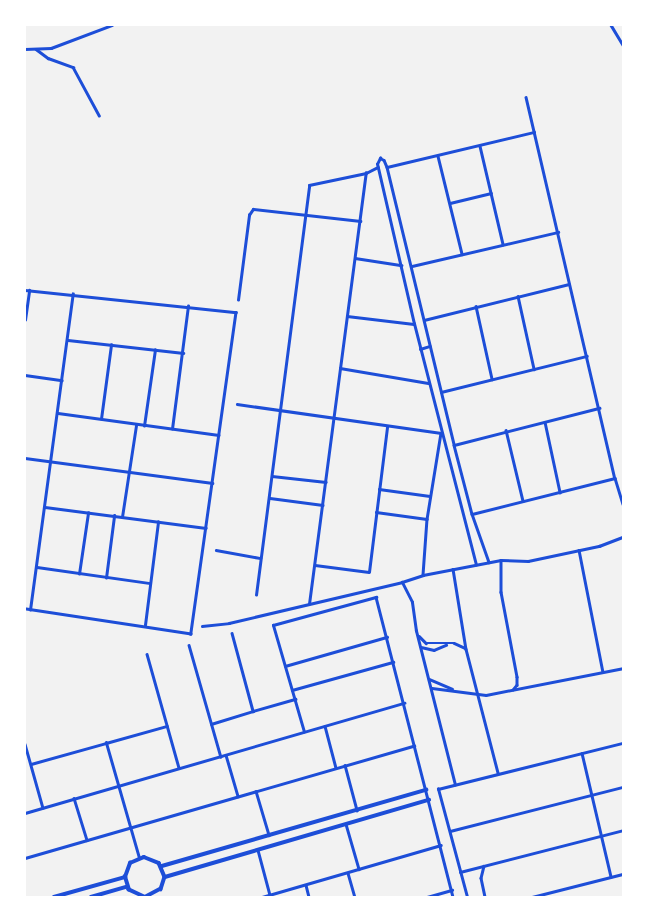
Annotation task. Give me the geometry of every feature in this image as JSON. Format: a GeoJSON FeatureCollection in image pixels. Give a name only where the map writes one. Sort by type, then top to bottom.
{"type":"FeatureCollection","features":[{"type":"Feature","properties":{"kind":"street"},"geometry":{"type":"LineString","coordinates":[[25,49],[36,49],[75,40],[112,25]]}},
{"type":"Feature","properties":{"kind":"street"},"geometry":{"type":"LineString","coordinates":[[611,25],[623,45]]}},
{"type":"Feature","properties":{"kind":"street"},"geometry":{"type":"LineString","coordinates":[[36,49],[48,58],[73,67],[99,115]]}},
{"type":"Feature","properties":{"kind":"street"},"geometry":{"type":"LineString","coordinates":[[526,97],[615,478],[623,504]]}},
{"type":"Feature","properties":{"kind":"street"},"geometry":{"type":"LineString","coordinates":[[387,168],[534,132]]}},
{"type":"Feature","properties":{"kind":"street"},"geometry":{"type":"LineString","coordinates":[[480,146],[503,244]]}},
{"type":"Feature","properties":{"kind":"street"},"geometry":{"type":"LineString","coordinates":[[438,156],[462,254]]}},
{"type":"Feature","properties":{"kind":"street"},"geometry":{"type":"LineString","coordinates":[[476,565],[414,324],[378,167],[377,160],[382,158],[387,168],[412,266],[441,392],[472,514],[489,562]]}},
{"type":"Feature","properties":{"kind":"street"},"geometry":{"type":"LineString","coordinates":[[256,595],[260,558],[270,498],[309,185],[366,173],[378,167]]}},
{"type":"Feature","properties":{"kind":"street"},"geometry":{"type":"LineString","coordinates":[[309,604],[366,173]]}},
{"type":"Feature","properties":{"kind":"street"},"geometry":{"type":"LineString","coordinates":[[450,203],[491,193]]}},
{"type":"Feature","properties":{"kind":"street"},"geometry":{"type":"LineString","coordinates":[[238,300],[250,211],[257,208],[360,221]]}},
{"type":"Feature","properties":{"kind":"street"},"geometry":{"type":"LineString","coordinates":[[412,266],[558,232]]}},
{"type":"Feature","properties":{"kind":"street"},"geometry":{"type":"LineString","coordinates":[[355,258],[401,265]]}},
{"type":"Feature","properties":{"kind":"street"},"geometry":{"type":"LineString","coordinates":[[424,320],[569,284]]}},
{"type":"Feature","properties":{"kind":"street"},"geometry":{"type":"LineString","coordinates":[[25,290],[236,312],[191,634],[145,625],[25,609]]}},
{"type":"Feature","properties":{"kind":"street"},"geometry":{"type":"LineString","coordinates":[[25,320],[29,290]]}},
{"type":"Feature","properties":{"kind":"street"},"geometry":{"type":"LineString","coordinates":[[30,610],[52,461],[73,294]]}},
{"type":"Feature","properties":{"kind":"street"},"geometry":{"type":"LineString","coordinates":[[518,296],[534,369]]}},
{"type":"Feature","properties":{"kind":"street"},"geometry":{"type":"LineString","coordinates":[[172,429],[188,306]]}},
{"type":"Feature","properties":{"kind":"street"},"geometry":{"type":"LineString","coordinates":[[476,306],[492,379]]}},
{"type":"Feature","properties":{"kind":"street"},"geometry":{"type":"LineString","coordinates":[[347,316],[414,324]]}},
{"type":"Feature","properties":{"kind":"street"},"geometry":{"type":"LineString","coordinates":[[68,340],[183,353]]}},
{"type":"Feature","properties":{"kind":"street"},"geometry":{"type":"LineString","coordinates":[[101,420],[111,345]]}},
{"type":"Feature","properties":{"kind":"street"},"geometry":{"type":"LineString","coordinates":[[420,349],[430,346]]}},
{"type":"Feature","properties":{"kind":"street"},"geometry":{"type":"LineString","coordinates":[[144,426],[155,350]]}},
{"type":"Feature","properties":{"kind":"street"},"geometry":{"type":"LineString","coordinates":[[441,392],[587,356]]}},
{"type":"Feature","properties":{"kind":"street"},"geometry":{"type":"LineString","coordinates":[[340,368],[428,383]]}},
{"type":"Feature","properties":{"kind":"street"},"geometry":{"type":"LineString","coordinates":[[25,375],[62,380]]}},
{"type":"Feature","properties":{"kind":"street"},"geometry":{"type":"LineString","coordinates":[[237,404],[334,420],[441,433]]}},
{"type":"Feature","properties":{"kind":"street"},"geometry":{"type":"LineString","coordinates":[[454,445],[506,430],[599,408]]}},
{"type":"Feature","properties":{"kind":"street"},"geometry":{"type":"LineString","coordinates":[[58,413],[136,425],[218,435]]}},
{"type":"Feature","properties":{"kind":"street"},"geometry":{"type":"LineString","coordinates":[[544,422],[560,492]]}},
{"type":"Feature","properties":{"kind":"street"},"geometry":{"type":"LineString","coordinates":[[122,517],[136,425]]}},
{"type":"Feature","properties":{"kind":"street"},"geometry":{"type":"LineString","coordinates":[[315,566],[369,572],[387,426]]}},
{"type":"Feature","properties":{"kind":"street"},"geometry":{"type":"LineString","coordinates":[[506,430],[523,501]]}},
{"type":"Feature","properties":{"kind":"street"},"geometry":{"type":"LineString","coordinates":[[423,575],[427,519],[441,433]]}},
{"type":"Feature","properties":{"kind":"street"},"geometry":{"type":"LineString","coordinates":[[25,458],[212,483]]}},
{"type":"Feature","properties":{"kind":"street"},"geometry":{"type":"LineString","coordinates":[[272,476],[326,482]]}},
{"type":"Feature","properties":{"kind":"street"},"geometry":{"type":"LineString","coordinates":[[472,514],[615,478]]}},
{"type":"Feature","properties":{"kind":"street"},"geometry":{"type":"LineString","coordinates":[[379,489],[430,496]]}},
{"type":"Feature","properties":{"kind":"street"},"geometry":{"type":"LineString","coordinates":[[270,498],[323,505]]}},
{"type":"Feature","properties":{"kind":"street"},"geometry":{"type":"LineString","coordinates":[[45,507],[206,528]]}},
{"type":"Feature","properties":{"kind":"street"},"geometry":{"type":"LineString","coordinates":[[376,512],[427,519]]}},
{"type":"Feature","properties":{"kind":"street"},"geometry":{"type":"LineString","coordinates":[[79,574],[88,513]]}},
{"type":"Feature","properties":{"kind":"street"},"geometry":{"type":"LineString","coordinates":[[106,578],[114,516]]}},
{"type":"Feature","properties":{"kind":"street"},"geometry":{"type":"LineString","coordinates":[[145,625],[158,522]]}},
{"type":"Feature","properties":{"kind":"street"},"geometry":{"type":"LineString","coordinates":[[202,626],[229,623],[402,582],[423,575],[500,560],[528,561],[579,550],[623,537]]}},
{"type":"Feature","properties":{"kind":"street"},"geometry":{"type":"LineString","coordinates":[[216,550],[260,558]]}},
{"type":"Feature","properties":{"kind":"street"},"geometry":{"type":"LineString","coordinates":[[579,550],[603,672]]}},
{"type":"Feature","properties":{"kind":"street"},"geometry":{"type":"LineString","coordinates":[[500,560],[501,592],[518,677],[517,685],[513,690]]}},
{"type":"Feature","properties":{"kind":"street"},"geometry":{"type":"LineString","coordinates":[[37,567],[106,578],[150,583]]}},
{"type":"Feature","properties":{"kind":"street"},"geometry":{"type":"LineString","coordinates":[[453,569],[466,649],[498,774]]}},
{"type":"Feature","properties":{"kind":"street"},"geometry":{"type":"LineString","coordinates":[[402,582],[410,595],[417,634],[432,688],[455,785]]}},
{"type":"Feature","properties":{"kind":"street"},"geometry":{"type":"LineString","coordinates":[[304,732],[273,625],[376,597],[441,845],[453,897]]}},
{"type":"Feature","properties":{"kind":"street"},"geometry":{"type":"LineString","coordinates":[[232,634],[253,711]]}},
{"type":"Feature","properties":{"kind":"street"},"geometry":{"type":"LineString","coordinates":[[417,634],[426,643],[457,644],[466,649]]}},
{"type":"Feature","properties":{"kind":"street"},"geometry":{"type":"LineString","coordinates":[[285,666],[387,637]]}},
{"type":"Feature","properties":{"kind":"street"},"geometry":{"type":"LineString","coordinates":[[421,647],[434,650],[446,644]]}},
{"type":"Feature","properties":{"kind":"street"},"geometry":{"type":"LineString","coordinates":[[189,645],[221,756]]}},
{"type":"Feature","properties":{"kind":"street"},"geometry":{"type":"LineString","coordinates":[[147,654],[179,768]]}},
{"type":"Feature","properties":{"kind":"street"},"geometry":{"type":"LineString","coordinates":[[292,690],[393,662]]}},
{"type":"Feature","properties":{"kind":"street"},"geometry":{"type":"LineString","coordinates":[[432,688],[477,694],[513,690],[623,668]]}},
{"type":"Feature","properties":{"kind":"street"},"geometry":{"type":"LineString","coordinates":[[429,679],[455,690]]}},
{"type":"Feature","properties":{"kind":"street"},"geometry":{"type":"LineString","coordinates":[[211,724],[295,699]]}},
{"type":"Feature","properties":{"kind":"street"},"geometry":{"type":"LineString","coordinates":[[25,813],[404,703]]}},
{"type":"Feature","properties":{"kind":"street"},"geometry":{"type":"LineString","coordinates":[[31,764],[167,726]]}},
{"type":"Feature","properties":{"kind":"street"},"geometry":{"type":"LineString","coordinates":[[325,726],[336,768]]}},
{"type":"Feature","properties":{"kind":"street"},"geometry":{"type":"LineString","coordinates":[[106,743],[139,858]]}},
{"type":"Feature","properties":{"kind":"street"},"geometry":{"type":"LineString","coordinates":[[467,897],[438,789],[623,743]]}},
{"type":"Feature","properties":{"kind":"street"},"geometry":{"type":"LineString","coordinates":[[25,744],[43,808]]}},
{"type":"Feature","properties":{"kind":"street"},"geometry":{"type":"LineString","coordinates":[[25,858],[414,746]]}},
{"type":"Feature","properties":{"kind":"street"},"geometry":{"type":"LineString","coordinates":[[582,754],[603,836],[611,877]]}},
{"type":"Feature","properties":{"kind":"street"},"geometry":{"type":"LineString","coordinates":[[226,755],[238,796]]}},
{"type":"Feature","properties":{"kind":"street"},"geometry":{"type":"LineString","coordinates":[[345,765],[357,810]]}},
{"type":"Feature","properties":{"kind":"street"},"geometry":{"type":"LineString","coordinates":[[450,831],[623,787]]}},
{"type":"Feature","properties":{"kind":"street"},"geometry":{"type":"LineString","coordinates":[[162,866],[426,790]]}},
{"type":"Feature","properties":{"kind":"street"},"geometry":{"type":"LineString","coordinates":[[256,791],[269,835]]}},
{"type":"Feature","properties":{"kind":"street"},"geometry":{"type":"LineString","coordinates":[[74,798],[87,840]]}},
{"type":"Feature","properties":{"kind":"street"},"geometry":{"type":"LineString","coordinates":[[165,877],[428,800]]}},
{"type":"Feature","properties":{"kind":"street"},"geometry":{"type":"LineString","coordinates":[[346,824],[360,869]]}},
{"type":"Feature","properties":{"kind":"street"},"geometry":{"type":"LineString","coordinates":[[460,872],[623,830]]}},
{"type":"Feature","properties":{"kind":"street"},"geometry":{"type":"LineString","coordinates":[[262,897],[441,845]]}},
{"type":"Feature","properties":{"kind":"street"},"geometry":{"type":"LineString","coordinates":[[258,850],[270,895]]}},
{"type":"Feature","properties":{"kind":"street"},"geometry":{"type":"LineString","coordinates":[[139,858],[154,859],[162,866],[165,877],[163,884],[156,895],[145,897],[133,893],[127,887],[125,877],[127,867],[139,858]]}},
{"type":"Feature","properties":{"kind":"street"},"geometry":{"type":"LineString","coordinates":[[485,865],[481,871],[485,897]]}},
{"type":"Feature","properties":{"kind":"street"},"geometry":{"type":"LineString","coordinates":[[348,873],[355,897]]}},
{"type":"Feature","properties":{"kind":"street"},"geometry":{"type":"LineString","coordinates":[[532,897],[623,874]]}},
{"type":"Feature","properties":{"kind":"street"},"geometry":{"type":"LineString","coordinates":[[54,897],[125,877]]}},
{"type":"Feature","properties":{"kind":"street"},"geometry":{"type":"LineString","coordinates":[[306,885],[309,897]]}},
{"type":"Feature","properties":{"kind":"street"},"geometry":{"type":"LineString","coordinates":[[92,897],[127,887]]}},
{"type":"Feature","properties":{"kind":"street"},"geometry":{"type":"LineString","coordinates":[[427,897],[452,890]]}}]}
